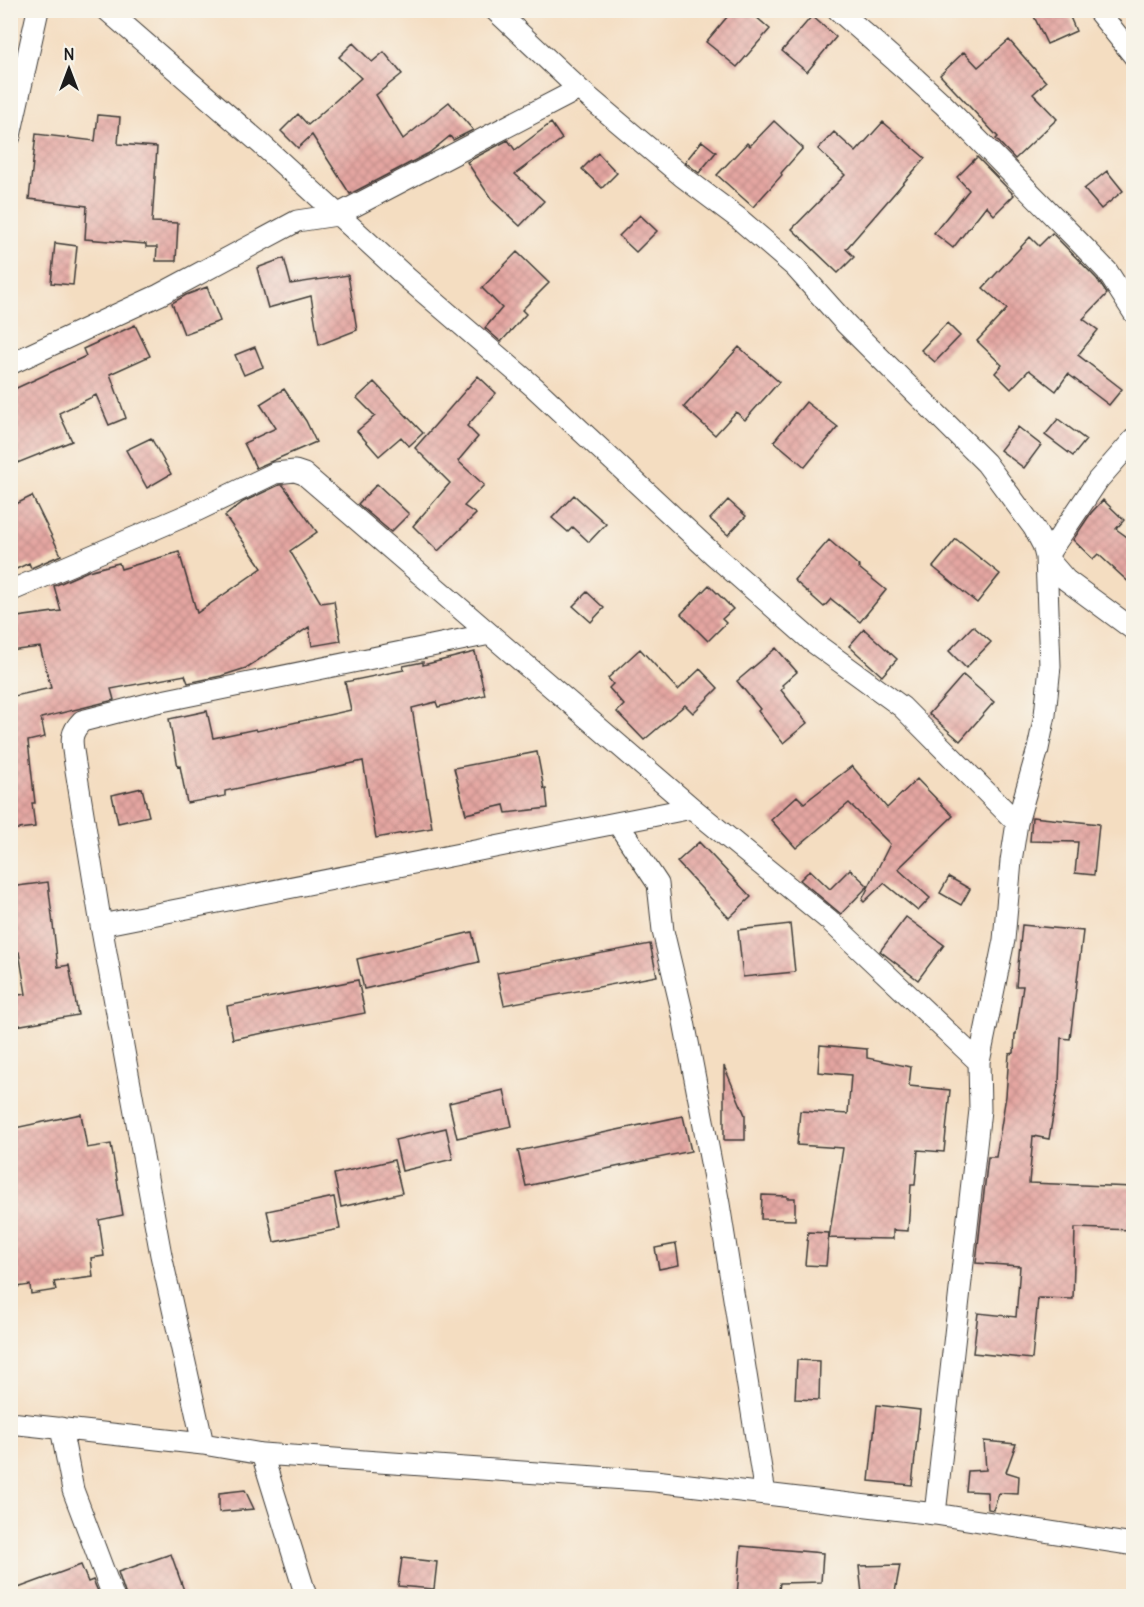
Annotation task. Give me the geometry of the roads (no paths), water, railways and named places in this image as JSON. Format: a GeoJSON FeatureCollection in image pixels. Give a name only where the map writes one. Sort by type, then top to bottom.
{"type":"FeatureCollection","features":[{"type":"Feature","properties":{"kind":"street"},"geometry":{"type":"LineString","coordinates":[[10,136],[38,10]]}},
{"type":"Feature","properties":{"kind":"street"},"geometry":{"type":"LineString","coordinates":[[107,10],[260,143],[336,215],[534,387],[713,554],[813,642],[902,707],[1017,823]]}},
{"type":"Feature","properties":{"kind":"street"},"geometry":{"type":"LineString","coordinates":[[495,10],[579,89],[795,267],[846,324],[986,463],[1035,528],[1043,545],[1046,556],[1050,666],[1045,715],[1017,823],[1004,940],[979,1062],[980,1110],[935,1514]]}},
{"type":"Feature","properties":{"kind":"street"},"geometry":{"type":"LineString","coordinates":[[838,10],[943,104],[1081,244],[1107,271],[1134,313]]}},
{"type":"Feature","properties":{"kind":"street"},"geometry":{"type":"LineString","coordinates":[[1097,10],[1134,56]]}},
{"type":"Feature","properties":{"kind":"street"},"geometry":{"type":"LineString","coordinates":[[10,364],[159,295],[297,221],[336,215],[579,89]]}},
{"type":"Feature","properties":{"kind":"street"},"geometry":{"type":"LineString","coordinates":[[1046,556],[1098,480],[1134,439]]}},
{"type":"Feature","properties":{"kind":"street"},"geometry":{"type":"LineString","coordinates":[[10,591],[194,512],[274,473],[296,471],[304,474],[692,808],[829,920],[979,1062]]}},
{"type":"Feature","properties":{"kind":"street"},"geometry":{"type":"LineString","coordinates":[[1046,556],[1066,580],[1134,630]]}},
{"type":"Feature","properties":{"kind":"street"},"geometry":{"type":"LineString","coordinates":[[203,1444],[161,1255],[101,925],[72,738],[75,729],[82,721],[152,703],[490,634]]}},
{"type":"Feature","properties":{"kind":"street"},"geometry":{"type":"LineString","coordinates":[[101,925],[692,808]]}},
{"type":"Feature","properties":{"kind":"street"},"geometry":{"type":"LineString","coordinates":[[618,824],[658,884],[663,931],[682,1011],[719,1204],[765,1494]]}},
{"type":"Feature","properties":{"kind":"street"},"geometry":{"type":"LineString","coordinates":[[10,1423],[203,1444],[262,1454],[655,1481],[935,1514],[1134,1545]]}},
{"type":"Feature","properties":{"kind":"street"},"geometry":{"type":"LineString","coordinates":[[61,1428],[73,1490],[113,1596]]}},
{"type":"Feature","properties":{"kind":"street"},"geometry":{"type":"LineString","coordinates":[[262,1454],[306,1596]]}}]}
